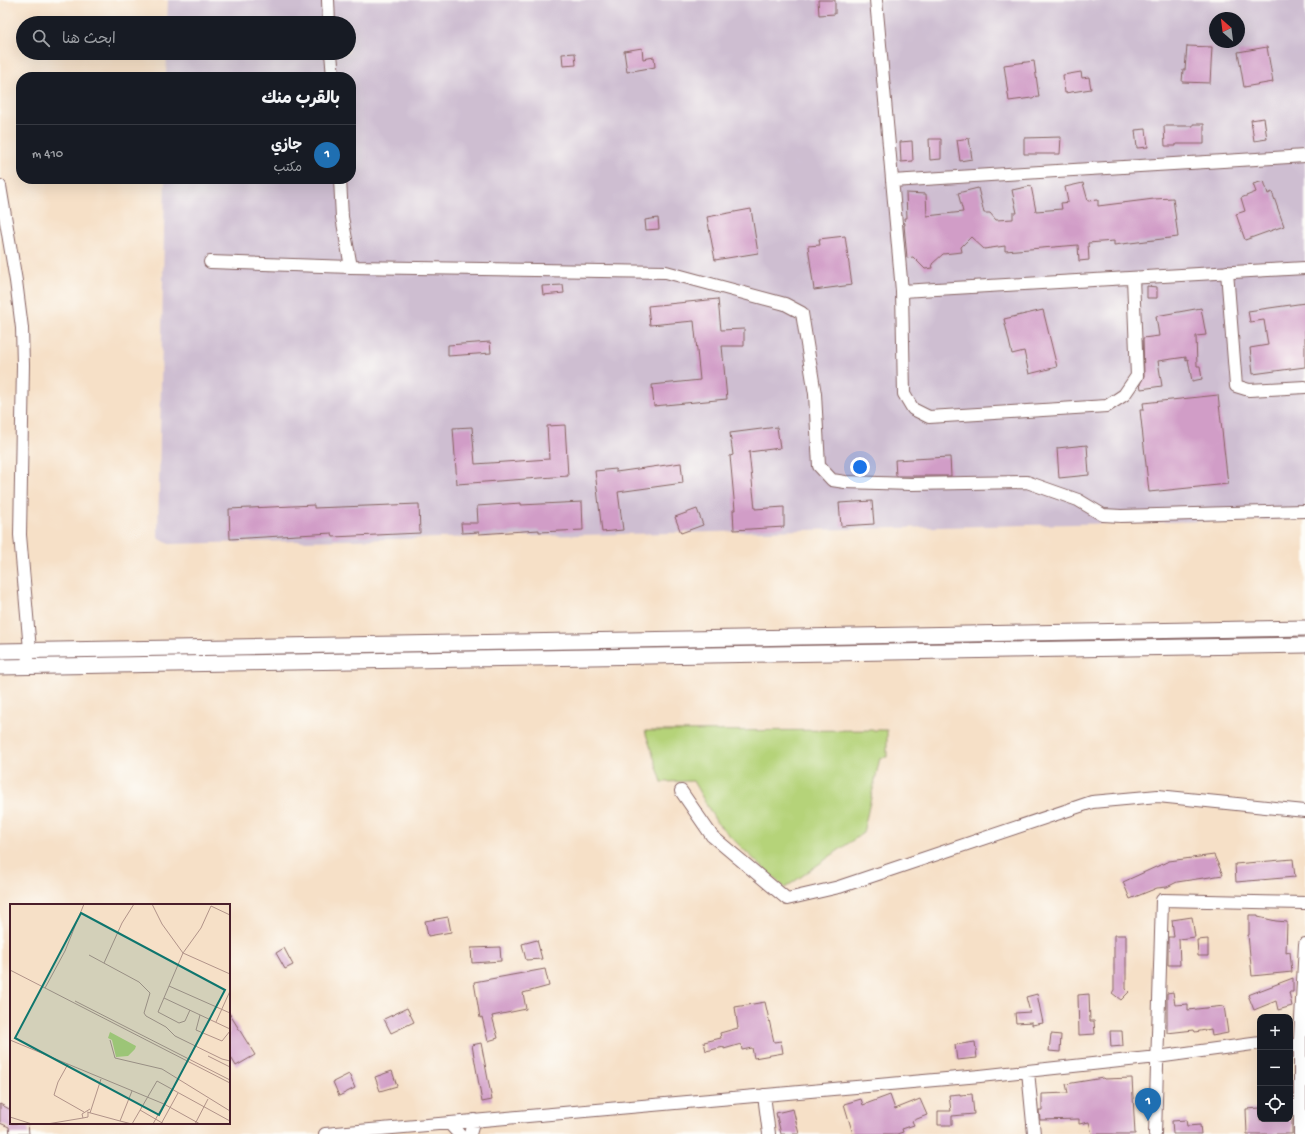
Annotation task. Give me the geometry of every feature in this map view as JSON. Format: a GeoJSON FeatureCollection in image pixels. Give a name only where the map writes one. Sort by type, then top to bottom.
{"type":"FeatureCollection","features":[{"type":"Feature","properties":{"kind":"main road"},"geometry":{"type":"LineString","coordinates":[[0,651],[1305,628]]}},
{"type":"Feature","properties":{"kind":"main road"},"geometry":{"type":"LineString","coordinates":[[0,667],[1305,645]]}},
{"type":"Feature","properties":{"kind":"street"},"geometry":{"type":"LineString","coordinates":[[328,0],[329,16]]}},
{"type":"Feature","properties":{"kind":"street"},"geometry":{"type":"LineString","coordinates":[[876,0],[902,291],[904,394],[913,409],[929,417],[1107,406],[1124,395],[1137,376],[1133,278]]}},
{"type":"Feature","properties":{"kind":"street"},"geometry":{"type":"LineString","coordinates":[[332,60],[333,72]]}},
{"type":"Feature","properties":{"kind":"street"},"geometry":{"type":"LineString","coordinates":[[892,181],[1305,156]]}},
{"type":"Feature","properties":{"kind":"street"},"geometry":{"type":"LineString","coordinates":[[340,184],[342,217],[351,267]]}},
{"type":"Feature","properties":{"kind":"street"},"geometry":{"type":"LineString","coordinates":[[0,186],[16,281],[22,328],[23,365],[20,535],[30,650],[26,666]]}},
{"type":"Feature","properties":{"kind":"street"},"geometry":{"type":"LineString","coordinates":[[210,262],[351,267],[666,272],[785,304],[802,313],[815,394],[820,466],[832,480],[845,482],[912,484],[1027,482],[1078,500],[1103,515],[1115,516],[1305,511]]}},
{"type":"Feature","properties":{"kind":"street"},"geometry":{"type":"LineString","coordinates":[[902,291],[1305,268]]}},
{"type":"Feature","properties":{"kind":"street"},"geometry":{"type":"LineString","coordinates":[[1227,272],[1236,386],[1249,390],[1305,387]]}},
{"type":"Feature","properties":{"kind":"street"},"geometry":{"type":"LineString","coordinates":[[681,791],[712,836],[787,899],[839,887],[1092,802],[1158,796],[1305,811]]}},
{"type":"Feature","properties":{"kind":"street"},"geometry":{"type":"LineString","coordinates":[[1154,1134],[1162,900],[1305,903]]}},
{"type":"Feature","properties":{"kind":"street"},"geometry":{"type":"LineString","coordinates":[[1300,1134],[1298,1038],[1305,944]]}},
{"type":"Feature","properties":{"kind":"street"},"geometry":{"type":"LineString","coordinates":[[326,1134],[1028,1071],[1157,1057],[1257,1043]]}},
{"type":"Feature","properties":{"kind":"street"},"geometry":{"type":"LineString","coordinates":[[1028,1071],[1034,1134]]}},
{"type":"Feature","properties":{"kind":"street"},"geometry":{"type":"LineString","coordinates":[[764,1095],[769,1134]]}},
{"type":"Feature","properties":{"kind":"street"},"geometry":{"type":"LineString","coordinates":[[470,1134],[474,1120]]}},
{"type":"Feature","properties":{"kind":"street"},"geometry":{"type":"LineString","coordinates":[[449,1123],[459,1134]]}},
{"type":"Feature","properties":{"kind":"shaded area"},"geometry":{"type":"Polygon","coordinates":[[[168,0],[1305,0],[1305,519],[169,544],[158,538],[165,184],[356,184],[356,72],[166,72],[167,60],[356,60],[356,16],[167,16],[168,0]]]}},
{"type":"Feature","properties":{"kind":"green space"},"geometry":{"type":"Polygon","coordinates":[[[887,730],[887,757],[880,758],[863,833],[785,888],[717,823],[693,781],[662,782],[645,731],[887,730]]]}},
{"type":"Feature","properties":{"kind":"building"},"geometry":{"type":"Polygon","coordinates":[[[818,0],[835,0],[835,14],[819,15],[818,0]]]}},
{"type":"Feature","properties":{"kind":"building"},"geometry":{"type":"Polygon","coordinates":[[[1187,46],[1212,48],[1210,83],[1182,82],[1183,70],[1185,70],[1187,46]]]}},
{"type":"Feature","properties":{"kind":"building"},"geometry":{"type":"Polygon","coordinates":[[[1267,47],[1273,82],[1244,87],[1238,52],[1267,47]]]}},
{"type":"Feature","properties":{"kind":"building"},"geometry":{"type":"Polygon","coordinates":[[[642,48],[643,59],[654,57],[655,67],[627,72],[624,51],[642,48]]]}},
{"type":"Feature","properties":{"kind":"building"},"geometry":{"type":"Polygon","coordinates":[[[575,53],[576,65],[563,66],[562,54],[575,53]]]}},
{"type":"Feature","properties":{"kind":"building"},"geometry":{"type":"Polygon","coordinates":[[[1034,61],[1039,97],[1009,101],[1004,65],[1034,61]]]}},
{"type":"Feature","properties":{"kind":"building"},"geometry":{"type":"Polygon","coordinates":[[[1081,72],[1082,78],[1089,77],[1091,89],[1065,93],[1063,75],[1081,72]]]}},
{"type":"Feature","properties":{"kind":"building"},"geometry":{"type":"Polygon","coordinates":[[[1264,118],[1267,139],[1254,141],[1251,120],[1264,118]]]}},
{"type":"Feature","properties":{"kind":"building"},"geometry":{"type":"Polygon","coordinates":[[[1193,124],[1204,124],[1204,144],[1176,144],[1176,146],[1165,146],[1164,126],[1193,126],[1193,124]]]}},
{"type":"Feature","properties":{"kind":"building"},"geometry":{"type":"Polygon","coordinates":[[[1146,129],[1148,147],[1137,148],[1135,130],[1146,129]]]}},
{"type":"Feature","properties":{"kind":"building"},"geometry":{"type":"Polygon","coordinates":[[[1061,137],[1060,154],[1024,154],[1024,138],[1061,137]]]}},
{"type":"Feature","properties":{"kind":"building"},"geometry":{"type":"Polygon","coordinates":[[[969,138],[972,159],[960,161],[957,140],[969,138]]]}},
{"type":"Feature","properties":{"kind":"building"},"geometry":{"type":"Polygon","coordinates":[[[929,139],[941,139],[941,159],[930,160],[929,139]]]}},
{"type":"Feature","properties":{"kind":"building"},"geometry":{"type":"Polygon","coordinates":[[[912,141],[913,161],[901,162],[900,142],[912,141]]]}},
{"type":"Feature","properties":{"kind":"building"},"geometry":{"type":"Polygon","coordinates":[[[1264,181],[1268,194],[1272,192],[1284,226],[1245,240],[1236,214],[1245,211],[1241,198],[1256,192],[1253,184],[1264,181]]]}},
{"type":"Feature","properties":{"kind":"building"},"geometry":{"type":"Polygon","coordinates":[[[1083,183],[1088,201],[1098,200],[1098,206],[1173,198],[1178,237],[1114,245],[1114,241],[1088,243],[1089,260],[1079,261],[1078,245],[1005,251],[1005,246],[984,249],[971,237],[961,247],[962,252],[943,254],[932,264],[933,268],[925,269],[913,257],[907,258],[904,225],[904,218],[907,218],[906,193],[926,194],[927,216],[963,212],[958,193],[978,188],[984,213],[990,213],[996,220],[1013,219],[1013,213],[1017,213],[1012,190],[1031,186],[1036,211],[1062,209],[1061,203],[1068,202],[1065,187],[1083,183]]]}},
{"type":"Feature","properties":{"kind":"building"},"geometry":{"type":"Polygon","coordinates":[[[751,209],[758,253],[715,260],[707,217],[751,209]]]}},
{"type":"Feature","properties":{"kind":"building"},"geometry":{"type":"Polygon","coordinates":[[[658,218],[659,229],[646,230],[645,220],[658,218]]]}},
{"type":"Feature","properties":{"kind":"building"},"geometry":{"type":"Polygon","coordinates":[[[845,236],[852,285],[814,290],[808,246],[820,245],[819,239],[845,236]]]}},
{"type":"Feature","properties":{"kind":"building"},"geometry":{"type":"Polygon","coordinates":[[[563,285],[564,293],[543,295],[542,286],[563,285]]]}},
{"type":"Feature","properties":{"kind":"building"},"geometry":{"type":"Polygon","coordinates":[[[1147,286],[1157,287],[1157,298],[1147,298],[1147,286]]]}},
{"type":"Feature","properties":{"kind":"building"},"geometry":{"type":"Polygon","coordinates":[[[718,299],[721,330],[744,329],[744,346],[722,346],[727,399],[654,406],[652,385],[700,380],[694,321],[650,325],[648,306],[718,299]]]}},
{"type":"Feature","properties":{"kind":"building"},"geometry":{"type":"Polygon","coordinates":[[[1305,303],[1305,367],[1253,374],[1250,348],[1268,345],[1264,320],[1250,322],[1248,311],[1305,303]]]}},
{"type":"Feature","properties":{"kind":"building"},"geometry":{"type":"Polygon","coordinates":[[[1201,308],[1206,335],[1196,336],[1197,366],[1200,366],[1202,379],[1192,381],[1188,359],[1186,360],[1186,357],[1158,361],[1162,386],[1141,389],[1140,384],[1144,376],[1143,338],[1159,336],[1156,316],[1201,308]]]}},
{"type":"Feature","properties":{"kind":"building"},"geometry":{"type":"Polygon","coordinates":[[[1043,310],[1057,367],[1029,374],[1024,351],[1012,354],[1004,319],[1043,310]]]}},
{"type":"Feature","properties":{"kind":"building"},"geometry":{"type":"Polygon","coordinates":[[[490,342],[491,353],[448,356],[448,345],[490,342]]]}},
{"type":"Feature","properties":{"kind":"building"},"geometry":{"type":"Polygon","coordinates":[[[1218,395],[1228,484],[1149,492],[1140,410],[1144,410],[1143,403],[1218,395]]]}},
{"type":"Feature","properties":{"kind":"building"},"geometry":{"type":"Polygon","coordinates":[[[565,425],[568,476],[457,484],[453,428],[472,427],[475,464],[549,459],[547,426],[565,425]]]}},
{"type":"Feature","properties":{"kind":"building"},"geometry":{"type":"Polygon","coordinates":[[[777,427],[780,448],[749,452],[755,509],[784,507],[784,527],[734,530],[733,510],[735,510],[730,456],[733,455],[730,433],[777,427]]]}},
{"type":"Feature","properties":{"kind":"building"},"geometry":{"type":"Polygon","coordinates":[[[1087,445],[1089,475],[1059,478],[1057,448],[1087,445]]]}},
{"type":"Feature","properties":{"kind":"building"},"geometry":{"type":"Polygon","coordinates":[[[950,457],[951,476],[896,476],[895,460],[950,457]]]}},
{"type":"Feature","properties":{"kind":"building"},"geometry":{"type":"Polygon","coordinates":[[[681,463],[683,483],[618,492],[623,530],[602,532],[595,471],[616,469],[616,472],[681,463]]]}},
{"type":"Feature","properties":{"kind":"building"},"geometry":{"type":"Polygon","coordinates":[[[872,501],[874,524],[841,526],[839,503],[872,501]]]}},
{"type":"Feature","properties":{"kind":"building"},"geometry":{"type":"Polygon","coordinates":[[[582,502],[583,530],[539,532],[539,530],[479,534],[479,532],[462,533],[461,523],[478,523],[477,506],[521,503],[521,505],[582,502]]]}},
{"type":"Feature","properties":{"kind":"building"},"geometry":{"type":"Polygon","coordinates":[[[419,504],[420,533],[333,537],[332,533],[230,539],[229,509],[314,505],[314,508],[419,504]]]}},
{"type":"Feature","properties":{"kind":"building"},"geometry":{"type":"Polygon","coordinates":[[[697,509],[703,525],[681,533],[675,517],[697,509]]]}},
{"type":"Feature","properties":{"kind":"building"},"geometry":{"type":"Polygon","coordinates":[[[1214,855],[1223,875],[1177,882],[1167,887],[1157,888],[1130,899],[1123,882],[1169,861],[1214,855]]]}},
{"type":"Feature","properties":{"kind":"building"},"geometry":{"type":"Polygon","coordinates":[[[1293,859],[1295,877],[1236,882],[1235,864],[1293,859]]]}},
{"type":"Feature","properties":{"kind":"building"},"geometry":{"type":"Polygon","coordinates":[[[1249,915],[1258,915],[1258,917],[1287,922],[1286,953],[1290,952],[1292,972],[1252,976],[1248,935],[1249,915]]]}},
{"type":"Feature","properties":{"kind":"building"},"geometry":{"type":"Polygon","coordinates":[[[448,917],[451,932],[428,936],[425,921],[448,917]]]}},
{"type":"Feature","properties":{"kind":"building"},"geometry":{"type":"Polygon","coordinates":[[[1192,917],[1195,937],[1179,939],[1180,965],[1168,965],[1168,937],[1174,937],[1172,920],[1192,917]]]}},
{"type":"Feature","properties":{"kind":"building"},"geometry":{"type":"Polygon","coordinates":[[[1114,935],[1126,935],[1126,989],[1129,992],[1121,1000],[1112,993],[1114,990],[1114,935]]]}},
{"type":"Feature","properties":{"kind":"building"},"geometry":{"type":"Polygon","coordinates":[[[1208,939],[1208,956],[1198,956],[1197,940],[1208,939]]]}},
{"type":"Feature","properties":{"kind":"building"},"geometry":{"type":"Polygon","coordinates":[[[537,940],[542,959],[526,960],[522,944],[537,940]]]}},
{"type":"Feature","properties":{"kind":"building"},"geometry":{"type":"Polygon","coordinates":[[[500,947],[501,961],[472,963],[471,948],[500,947]]]}},
{"type":"Feature","properties":{"kind":"building"},"geometry":{"type":"Polygon","coordinates":[[[284,948],[293,965],[285,969],[276,953],[284,948]]]}},
{"type":"Feature","properties":{"kind":"building"},"geometry":{"type":"Polygon","coordinates":[[[545,969],[549,986],[523,993],[526,1009],[492,1016],[498,1038],[488,1041],[482,1017],[480,1018],[474,982],[545,969]]]}},
{"type":"Feature","properties":{"kind":"building"},"geometry":{"type":"Polygon","coordinates":[[[1293,978],[1293,992],[1289,992],[1292,1006],[1278,1010],[1276,1001],[1254,1010],[1248,995],[1293,978]]]}},
{"type":"Feature","properties":{"kind":"building"},"geometry":{"type":"Polygon","coordinates":[[[1173,992],[1175,1005],[1188,1004],[1188,1010],[1224,1006],[1228,1033],[1212,1036],[1211,1029],[1195,1032],[1194,1030],[1167,1033],[1167,993],[1173,992]]]}},
{"type":"Feature","properties":{"kind":"building"},"geometry":{"type":"Polygon","coordinates":[[[1037,994],[1043,1023],[1032,1025],[1032,1022],[1016,1023],[1015,1013],[1030,1012],[1026,997],[1037,994]]]}},
{"type":"Feature","properties":{"kind":"building"},"geometry":{"type":"Polygon","coordinates":[[[1089,994],[1090,1021],[1094,1021],[1095,1034],[1079,1035],[1078,995],[1089,994]]]}},
{"type":"Feature","properties":{"kind":"building"},"geometry":{"type":"Polygon","coordinates":[[[765,1002],[774,1042],[781,1041],[783,1053],[754,1058],[752,1048],[742,1050],[741,1044],[724,1049],[724,1047],[706,1051],[704,1042],[721,1038],[720,1033],[738,1028],[735,1007],[765,1002]]]}},
{"type":"Feature","properties":{"kind":"building"},"geometry":{"type":"Polygon","coordinates":[[[407,1008],[414,1022],[391,1033],[384,1019],[407,1008]]]}},
{"type":"Feature","properties":{"kind":"building"},"geometry":{"type":"Polygon","coordinates":[[[230,1015],[255,1055],[236,1066],[230,1056],[230,1015]]]}},
{"type":"Feature","properties":{"kind":"building"},"geometry":{"type":"Polygon","coordinates":[[[1110,1031],[1122,1031],[1123,1046],[1111,1047],[1110,1031]]]}},
{"type":"Feature","properties":{"kind":"building"},"geometry":{"type":"Polygon","coordinates":[[[1051,1034],[1061,1035],[1060,1052],[1049,1051],[1051,1034]]]}},
{"type":"Feature","properties":{"kind":"building"},"geometry":{"type":"Polygon","coordinates":[[[975,1042],[977,1058],[957,1060],[955,1045],[975,1042]]]}},
{"type":"Feature","properties":{"kind":"building"},"geometry":{"type":"Polygon","coordinates":[[[481,1043],[492,1100],[482,1102],[472,1045],[481,1043]]]}},
{"type":"Feature","properties":{"kind":"building"},"geometry":{"type":"Polygon","coordinates":[[[392,1071],[397,1086],[380,1091],[375,1077],[392,1071]]]}},
{"type":"Feature","properties":{"kind":"building"},"geometry":{"type":"Polygon","coordinates":[[[349,1074],[355,1088],[339,1096],[333,1082],[349,1074]]]}},
{"type":"Feature","properties":{"kind":"building"},"geometry":{"type":"Polygon","coordinates":[[[1103,1078],[1132,1078],[1135,1134],[1092,1134],[1089,1122],[1079,1124],[1079,1119],[1040,1120],[1039,1110],[1042,1110],[1042,1094],[1068,1093],[1066,1084],[1103,1078]]]}},
{"type":"Feature","properties":{"kind":"building"},"geometry":{"type":"Polygon","coordinates":[[[972,1094],[974,1114],[952,1116],[952,1125],[938,1125],[938,1111],[951,1111],[949,1095],[972,1094]]]}},
{"type":"Feature","properties":{"kind":"building"},"geometry":{"type":"Polygon","coordinates":[[[890,1095],[895,1109],[920,1099],[927,1115],[912,1121],[914,1125],[902,1129],[903,1132],[897,1134],[853,1134],[844,1104],[861,1099],[863,1105],[890,1095]]]}},
{"type":"Feature","properties":{"kind":"building"},"geometry":{"type":"Polygon","coordinates":[[[0,1104],[10,1109],[10,1124],[28,1124],[29,1134],[10,1134],[9,1127],[0,1123],[0,1104]]]}},
{"type":"Feature","properties":{"kind":"building"},"geometry":{"type":"Polygon","coordinates":[[[1257,1108],[1257,1122],[1292,1122],[1292,1134],[1247,1134],[1246,1109],[1257,1108]]]}},
{"type":"Feature","properties":{"kind":"building"},"geometry":{"type":"Polygon","coordinates":[[[793,1109],[799,1134],[781,1134],[776,1113],[793,1109]]]}},
{"type":"Feature","properties":{"kind":"building"},"geometry":{"type":"Polygon","coordinates":[[[1186,1120],[1187,1126],[1200,1125],[1201,1134],[1173,1134],[1172,1121],[1186,1120]]]}},
{"type":"Feature","properties":{"kind":"place","name":"جازي"},"geometry":{"type":"Point","coordinates":[1148,1121]}}]}
